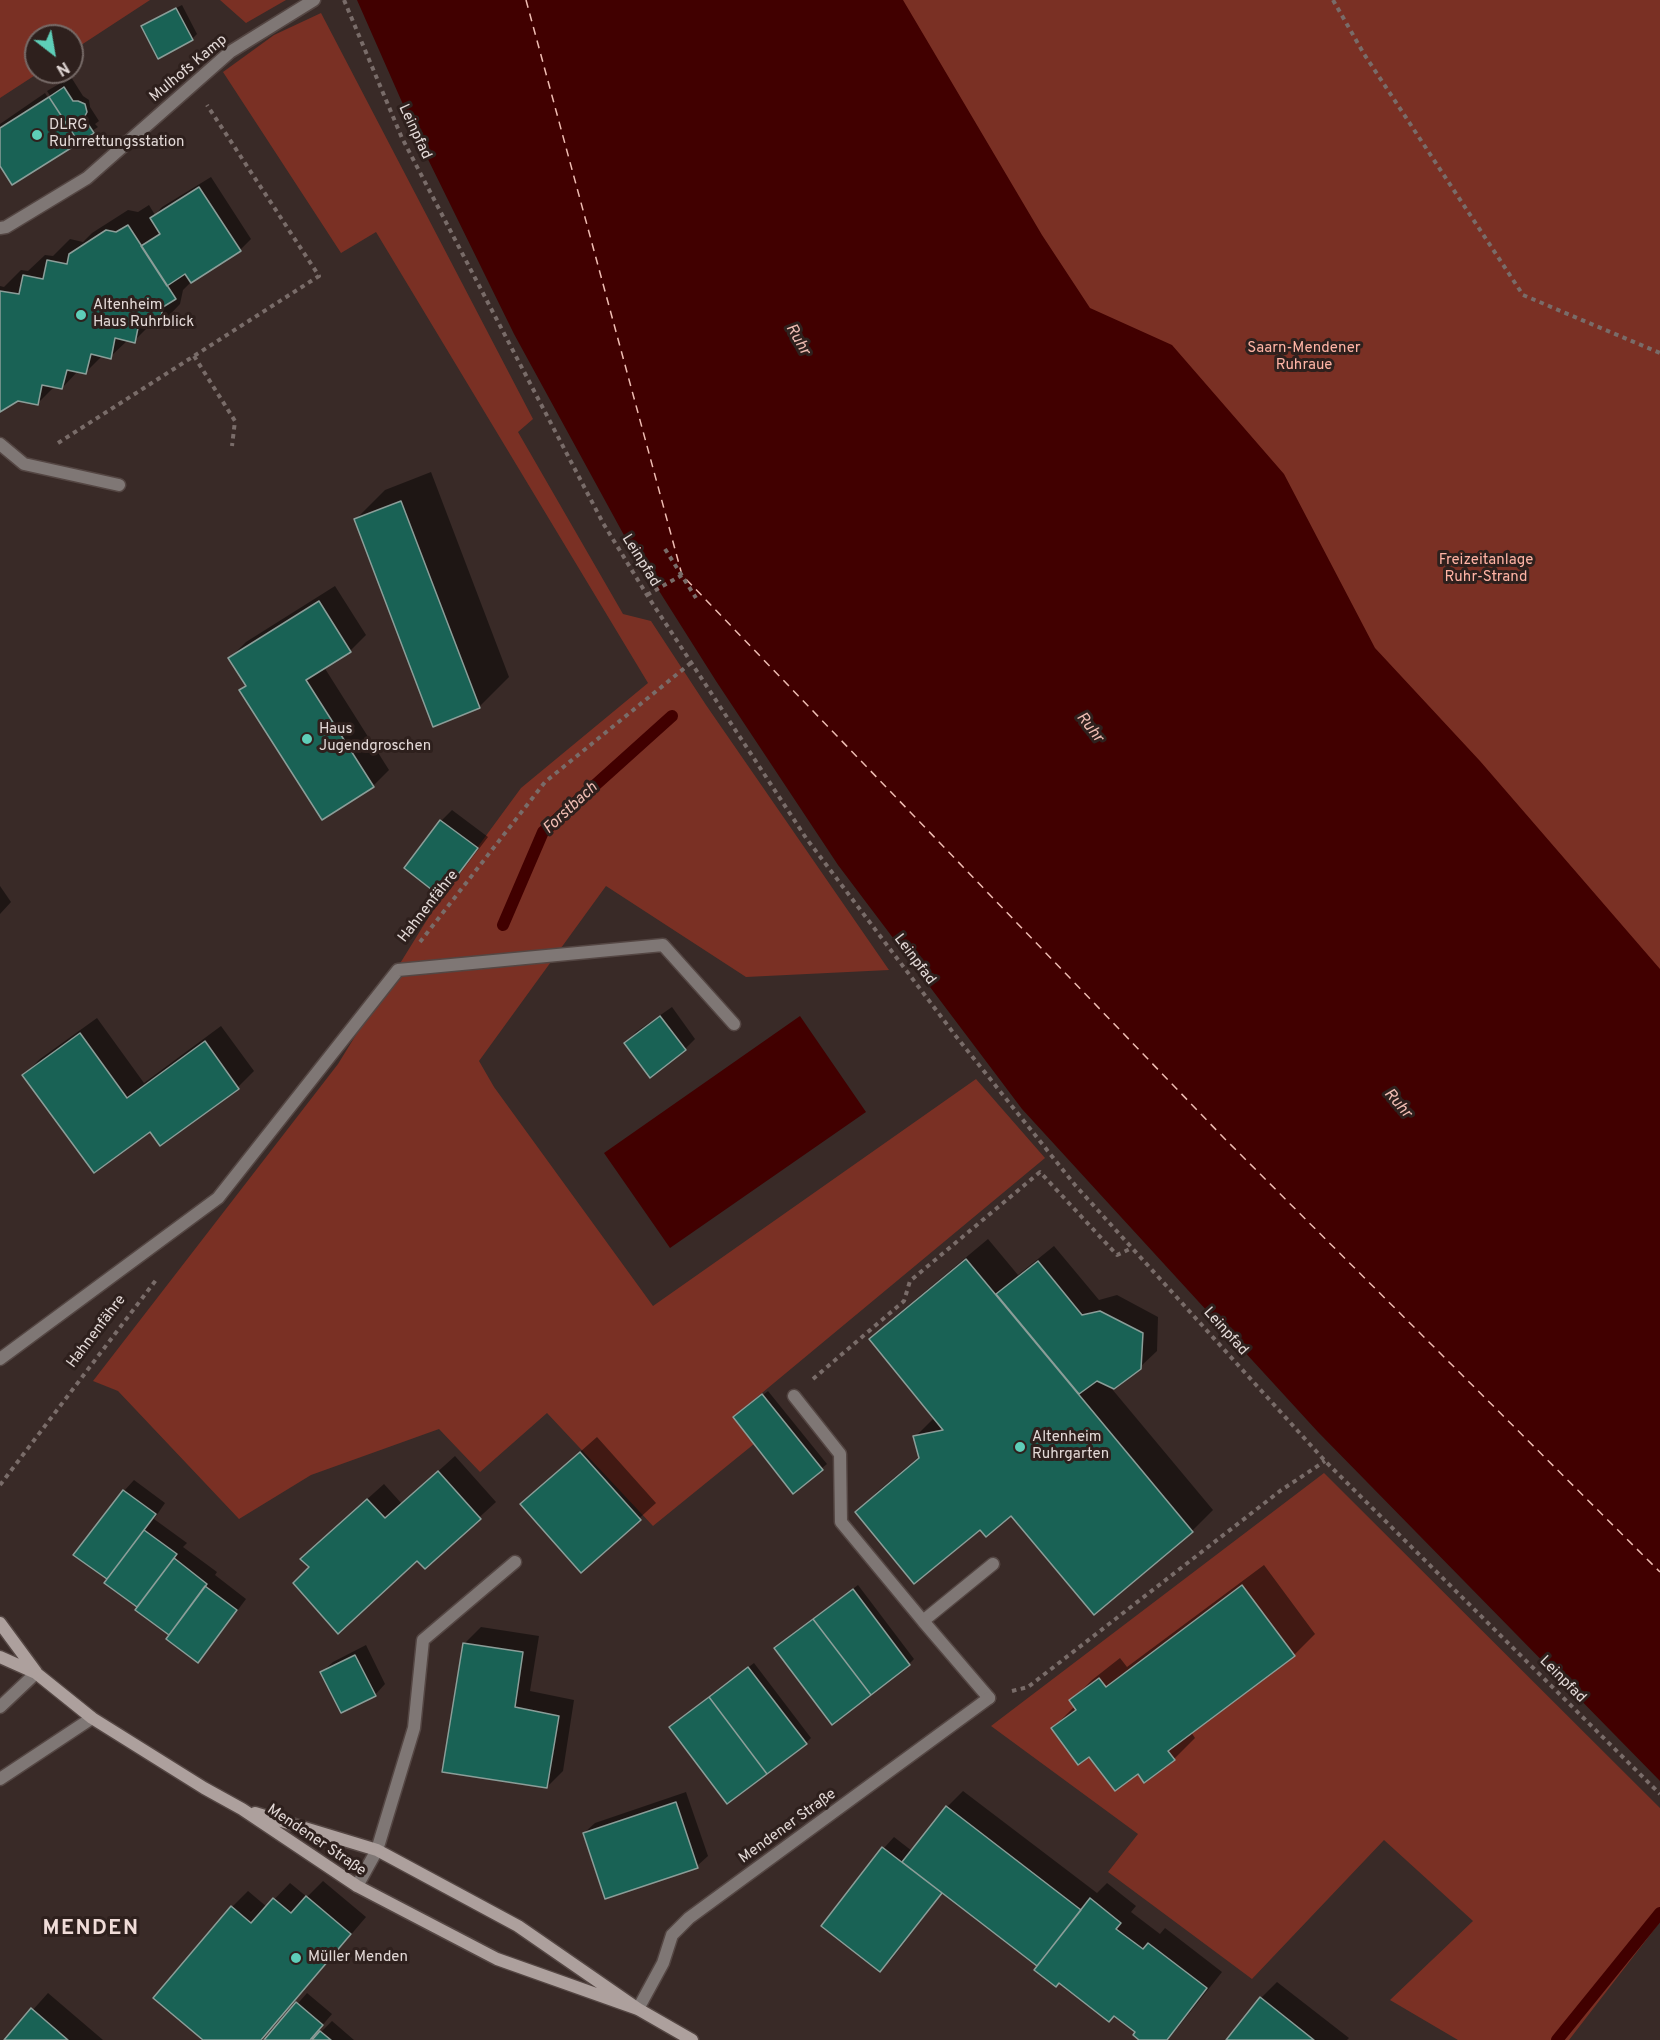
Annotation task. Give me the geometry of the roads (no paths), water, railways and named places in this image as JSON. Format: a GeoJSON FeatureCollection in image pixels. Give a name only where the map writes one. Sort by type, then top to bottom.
{"type":"FeatureCollection","features":[{"type":"Feature","properties":{"kind":"main road","name":"Mendener Straße"},"geometry":{"type":"LineString","coordinates":[[0,1623],[36,1673]]}},
{"type":"Feature","properties":{"kind":"main road","name":"Mendener Straße"},"geometry":{"type":"LineString","coordinates":[[0,1657],[36,1673],[92,1718],[242,1809],[357,1886],[497,1959],[638,2009]]}},
{"type":"Feature","properties":{"kind":"main road","name":"Mendener Straße"},"geometry":{"type":"LineString","coordinates":[[242,1809],[378,1850],[518,1926],[638,2009],[692,2040]]}},
{"type":"Feature","properties":{"kind":"street","name":"Mulhofs Kamp"},"geometry":{"type":"LineString","coordinates":[[0,228],[6,227],[87,178],[230,52],[314,0]]}},
{"type":"Feature","properties":{"kind":"street"},"geometry":{"type":"LineString","coordinates":[[0,444],[24,464],[119,485]]}},
{"type":"Feature","properties":{"kind":"street","name":"Hahnenfähre"},"geometry":{"type":"LineString","coordinates":[[0,1359],[218,1198],[399,970],[663,945],[734,1024]]}},
{"type":"Feature","properties":{"kind":"street"},"geometry":{"type":"LineString","coordinates":[[795,1396],[840,1454],[841,1522],[923,1620],[993,1564]]}},
{"type":"Feature","properties":{"kind":"street"},"geometry":{"type":"LineString","coordinates":[[357,1886],[378,1850],[414,1728],[423,1640],[515,1562]]}},
{"type":"Feature","properties":{"kind":"street","name":"Mendener Straße"},"geometry":{"type":"LineString","coordinates":[[638,2009],[663,1963],[672,1935],[689,1918],[990,1698],[923,1620]]}},
{"type":"Feature","properties":{"kind":"street"},"geometry":{"type":"LineString","coordinates":[[0,1707],[36,1673]]}},
{"type":"Feature","properties":{"kind":"street"},"geometry":{"type":"LineString","coordinates":[[0,1779],[92,1718]]}},
{"type":"Feature","properties":{"kind":"water","name":"Ruhr"},"geometry":{"type":"Polygon","coordinates":[[[357,0],[903,0],[1042,235],[1090,308],[1172,345],[1284,474],[1375,648],[1480,761],[1660,969],[1660,1781],[1318,1432],[1022,1109],[838,865],[716,681],[625,537],[514,334],[420,143],[357,0]]]}},
{"type":"Feature","properties":{"kind":"water"},"geometry":{"type":"Polygon","coordinates":[[[800,1016],[866,1112],[670,1248],[604,1153],[800,1016]]]}},
{"type":"Feature","properties":{"kind":"waterway","name":"Forstbach"},"geometry":{"type":"LineString","coordinates":[[503,925],[543,832],[672,716]]}},
{"type":"Feature","properties":{"kind":"waterway"},"geometry":{"type":"LineString","coordinates":[[1557,2040],[1660,1913]]}},
{"type":"Feature","properties":{"kind":"place","name":"DLRG Ruhrrettungsstation"},"geometry":{"type":"Point","coordinates":[37,135]}},
{"type":"Feature","properties":{"kind":"place","name":"Altenheim Haus Ruhrblick"},"geometry":{"type":"Point","coordinates":[81,315]}},
{"type":"Feature","properties":{"kind":"place","name":"Haus Jugendgroschen"},"geometry":{"type":"Point","coordinates":[307,739]}},
{"type":"Feature","properties":{"kind":"place","name":"Altenheim Ruhrgarten"},"geometry":{"type":"Point","coordinates":[1020,1447]}},
{"type":"Feature","properties":{"kind":"place","name":"Müller Menden"},"geometry":{"type":"Point","coordinates":[296,1958]}},
{"type":"Feature","properties":{"kind":"district","name":"MENDEN"},"geometry":{"type":"Point","coordinates":[91,1930]}},
{"type":"Feature","properties":{"kind":"park label","name":"Saarn-Mendener Ruhraue"},"geometry":{"type":"Point","coordinates":[1304,358]}},
{"type":"Feature","properties":{"kind":"park label","name":"Freizeitanlage Ruhr-Strand"},"geometry":{"type":"Point","coordinates":[1486,570]}}]}
